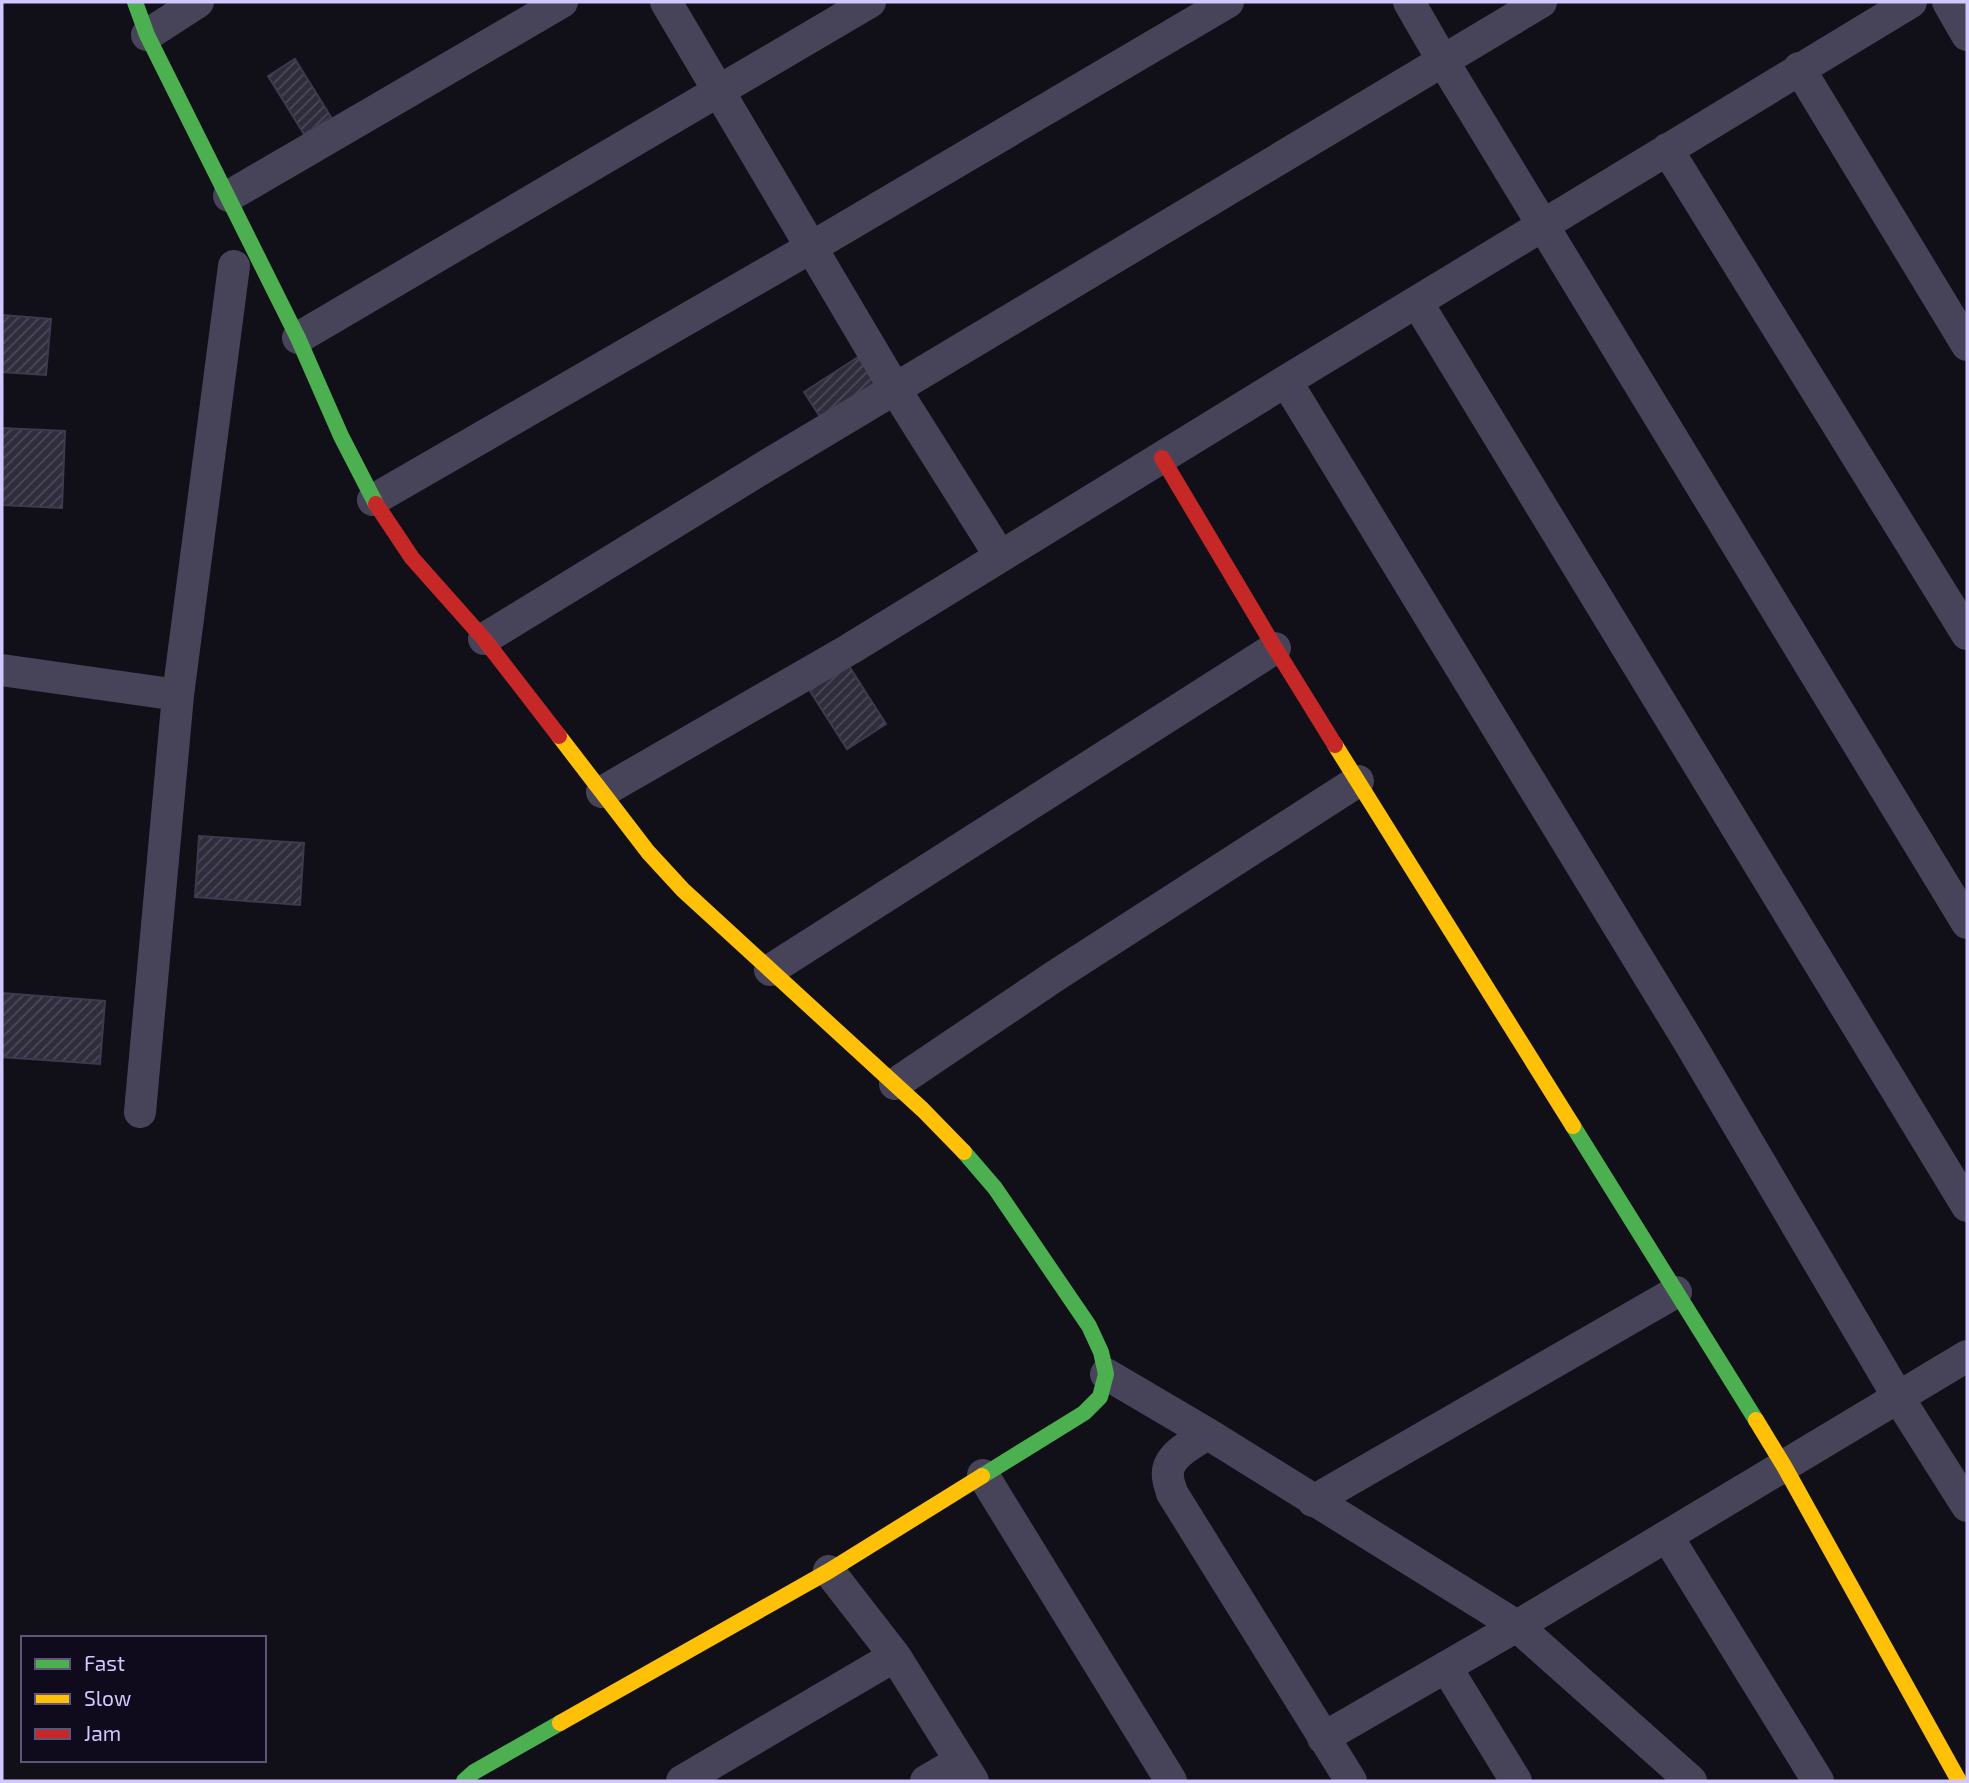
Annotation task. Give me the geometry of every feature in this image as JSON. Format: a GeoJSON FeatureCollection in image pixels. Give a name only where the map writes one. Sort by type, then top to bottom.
{"type":"FeatureCollection","features":[{"type":"Feature","properties":{"kind":"street"},"geometry":{"type":"LineString","coordinates":[[135,2],[147,35],[298,338],[341,436],[373,500],[412,558],[484,639],[648,852],[683,890],[895,1084],[954,1141],[995,1188],[1089,1326],[1101,1352],[1106,1374],[1100,1397],[1084,1413],[829,1570],[474,1772],[464,1781]]}},
{"type":"Feature","properties":{"kind":"street"},"geometry":{"type":"LineString","coordinates":[[147,35],[198,2]]}},
{"type":"Feature","properties":{"kind":"street"},"geometry":{"type":"LineString","coordinates":[[229,196],[562,2]]}},
{"type":"Feature","properties":{"kind":"street"},"geometry":{"type":"LineString","coordinates":[[666,2],[895,389],[1000,556]]}},
{"type":"Feature","properties":{"kind":"street"},"geometry":{"type":"LineString","coordinates":[[298,338],[870,2]]}},
{"type":"Feature","properties":{"kind":"street"},"geometry":{"type":"LineString","coordinates":[[373,500],[810,248],[1228,2]]}},
{"type":"Feature","properties":{"kind":"street"},"geometry":{"type":"LineString","coordinates":[[1409,2],[1967,923]]}},
{"type":"Feature","properties":{"kind":"street"},"geometry":{"type":"LineString","coordinates":[[484,639],[1541,2]]}},
{"type":"Feature","properties":{"kind":"street"},"geometry":{"type":"LineString","coordinates":[[601,792],[850,649],[1911,2]]}},
{"type":"Feature","properties":{"kind":"street"},"geometry":{"type":"LineString","coordinates":[[1948,2],[1967,35]]}},
{"type":"Feature","properties":{"kind":"street"},"geometry":{"type":"LineString","coordinates":[[1800,68],[1967,345]]}},
{"type":"Feature","properties":{"kind":"street"},"geometry":{"type":"LineString","coordinates":[[1667,149],[1967,634]]}},
{"type":"Feature","properties":{"kind":"street"},"geometry":{"type":"LineString","coordinates":[[140,1112],[178,695],[234,266]]}},
{"type":"Feature","properties":{"kind":"street"},"geometry":{"type":"LineString","coordinates":[[1417,302],[1967,1206]]}},
{"type":"Feature","properties":{"kind":"street"},"geometry":{"type":"LineString","coordinates":[[1286,381],[1689,1042],[1898,1397],[1967,1506]]}},
{"type":"Feature","properties":{"kind":"street"},"geometry":{"type":"LineString","coordinates":[[1162,457],[1275,648],[1784,1466],[1959,1781]]}},
{"type":"Feature","properties":{"kind":"street"},"geometry":{"type":"LineString","coordinates":[[770,970],[1275,648]]}},
{"type":"Feature","properties":{"kind":"street"},"geometry":{"type":"LineString","coordinates":[[2,670],[178,695]]}},
{"type":"Feature","properties":{"kind":"street"},"geometry":{"type":"LineString","coordinates":[[895,1084],[1055,976],[1358,781]]}},
{"type":"Feature","properties":{"kind":"street"},"geometry":{"type":"LineString","coordinates":[[1313,1500],[1676,1292]]}},
{"type":"Feature","properties":{"kind":"street"},"geometry":{"type":"LineString","coordinates":[[1324,1738],[1517,1626],[1967,1356]]}},
{"type":"Feature","properties":{"kind":"street"},"geometry":{"type":"LineString","coordinates":[[1106,1374],[1208,1434],[1517,1626],[1691,1781]]}},
{"type":"Feature","properties":{"kind":"street"},"geometry":{"type":"LineString","coordinates":[[1208,1434],[1173,1459],[1167,1474],[1172,1493],[1351,1781]]}},
{"type":"Feature","properties":{"kind":"street"},"geometry":{"type":"LineString","coordinates":[[983,1475],[1171,1781]]}},
{"type":"Feature","properties":{"kind":"street"},"geometry":{"type":"LineString","coordinates":[[1667,1536],[1818,1781]]}},
{"type":"Feature","properties":{"kind":"street"},"geometry":{"type":"LineString","coordinates":[[829,1570],[895,1656],[966,1771],[926,1781]]}},
{"type":"Feature","properties":{"kind":"street"},"geometry":{"type":"LineString","coordinates":[[682,1781],[895,1656]]}},
{"type":"Feature","properties":{"kind":"street"},"geometry":{"type":"LineString","coordinates":[[1446,1667],[1516,1781]]}},
{"type":"Feature","properties":{"kind":"building"},"geometry":{"type":"Polygon","coordinates":[[[295,59],[331,117],[304,134],[268,76],[295,59]]]}},
{"type":"Feature","properties":{"kind":"building"},"geometry":{"type":"Polygon","coordinates":[[[2,315],[51,319],[46,375],[2,372],[2,315]]]}},
{"type":"Feature","properties":{"kind":"building"},"geometry":{"type":"Polygon","coordinates":[[[863,354],[885,388],[826,426],[804,392],[863,354]]]}},
{"type":"Feature","properties":{"kind":"building"},"geometry":{"type":"Polygon","coordinates":[[[2,428],[65,431],[62,508],[2,505],[2,428]]]}},
{"type":"Feature","properties":{"kind":"building"},"geometry":{"type":"Polygon","coordinates":[[[842,655],[886,724],[847,749],[803,680],[842,655]]]}},
{"type":"Feature","properties":{"kind":"building"},"geometry":{"type":"Polygon","coordinates":[[[199,836],[304,843],[300,905],[195,897],[199,836]]]}},
{"type":"Feature","properties":{"kind":"building"},"geometry":{"type":"Polygon","coordinates":[[[2,993],[105,1001],[100,1064],[2,1057],[2,993]]]}},
{"type":"Feature","properties":{"kind":"traffic: fast"},"geometry":{"type":"LineString","coordinates":[[135,2],[147,35],[298,338],[341,436],[376,504]]}},
{"type":"Feature","properties":{"kind":"traffic: fast"},"geometry":{"type":"LineString","coordinates":[[1573,1126],[1756,1420]]}},
{"type":"Feature","properties":{"kind":"traffic: fast"},"geometry":{"type":"LineString","coordinates":[[964,1152],[995,1188],[1089,1326],[1101,1352],[1106,1374],[1100,1397],[1084,1413],[982,1476]]}},
{"type":"Feature","properties":{"kind":"traffic: fast"},"geometry":{"type":"LineString","coordinates":[[464,1781],[474,1772],[560,1723]]}},
{"type":"Feature","properties":{"kind":"traffic: slow"},"geometry":{"type":"LineString","coordinates":[[559,736],[648,852],[683,890],[923,1110],[964,1152]]}},
{"type":"Feature","properties":{"kind":"traffic: slow"},"geometry":{"type":"LineString","coordinates":[[1335,745],[1573,1126]]}},
{"type":"Feature","properties":{"kind":"traffic: slow"},"geometry":{"type":"LineString","coordinates":[[1756,1420],[1959,1781]]}},
{"type":"Feature","properties":{"kind":"traffic: slow"},"geometry":{"type":"LineString","coordinates":[[560,1723],[829,1571],[982,1476]]}},
{"type":"Feature","properties":{"kind":"traffic: jam"},"geometry":{"type":"LineString","coordinates":[[1162,458],[1335,745]]}},
{"type":"Feature","properties":{"kind":"traffic: jam"},"geometry":{"type":"LineString","coordinates":[[376,504],[412,558],[484,639],[559,736]]}}]}
